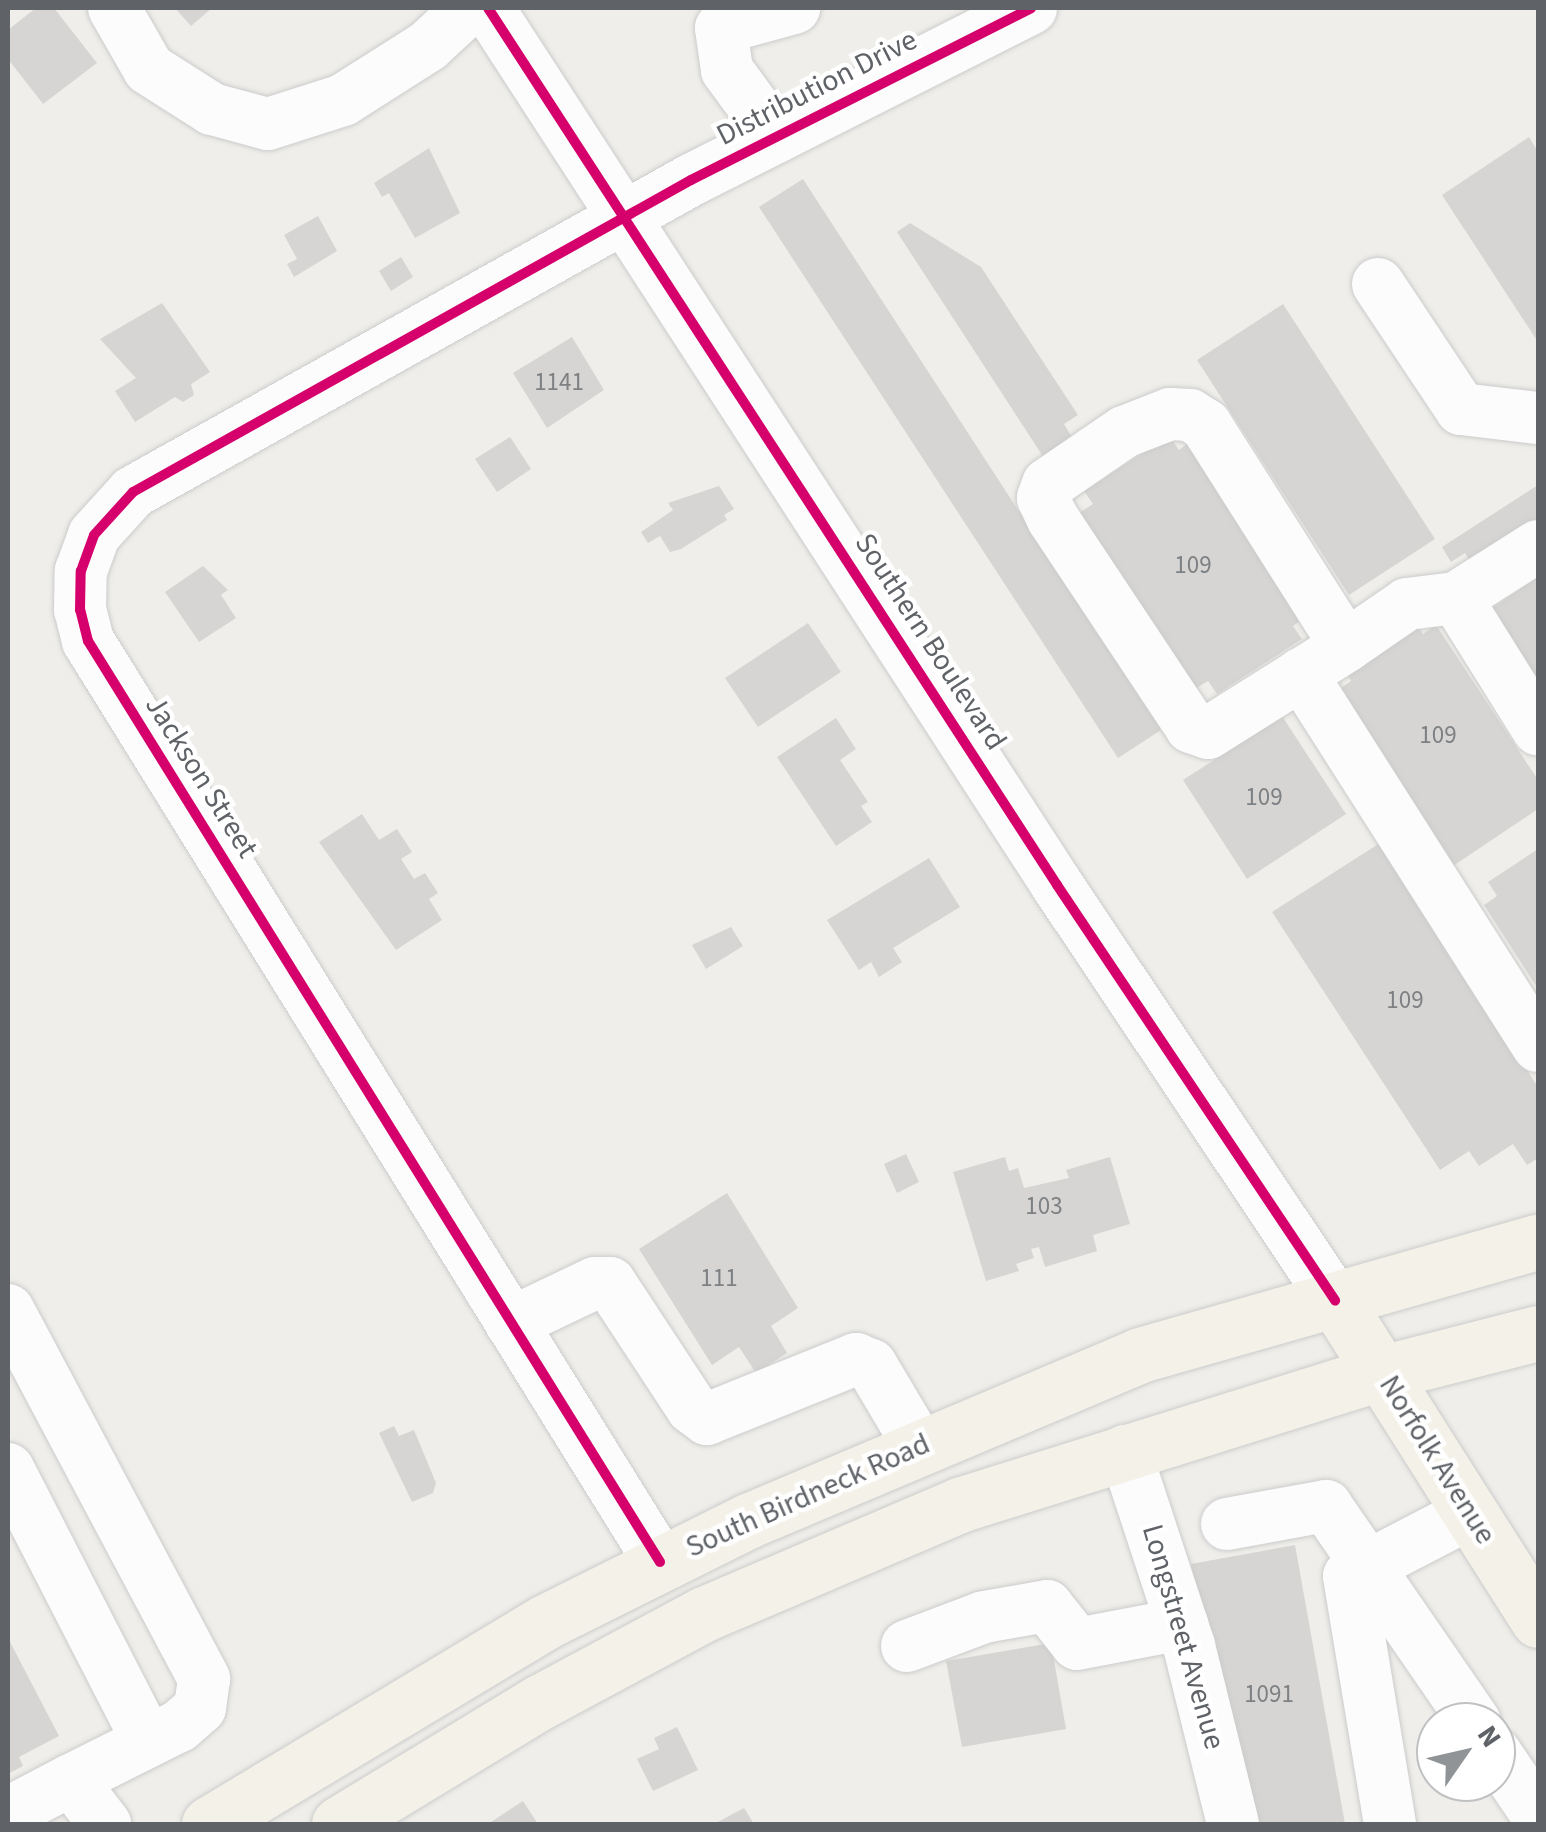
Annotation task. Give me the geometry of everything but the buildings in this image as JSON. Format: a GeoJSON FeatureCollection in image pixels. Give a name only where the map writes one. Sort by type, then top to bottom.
{"type":"FeatureCollection","features":[{"type":"Feature","properties":{"kind":"main road","name":"South Birdneck Road"},"geometry":{"type":"LineString","coordinates":[[210,1824],[444,1679],[660,1562],[919,1446],[1140,1355],[1538,1242]]}},
{"type":"Feature","properties":{"kind":"main road","name":"Norfolk Avenue"},"geometry":{"type":"LineString","coordinates":[[1335,1300],[1538,1620]]}},
{"type":"Feature","properties":{"kind":"main road"},"geometry":{"type":"LineString","coordinates":[[339,1824],[540,1702],[704,1614],[962,1504],[1381,1373],[1538,1333]]}},
{"type":"Feature","properties":{"kind":"street"},"geometry":{"type":"LineString","coordinates":[[114,8],[149,69],[212,109],[268,124],[344,100],[428,46],[469,8]]}},
{"type":"Feature","properties":{"kind":"street","name":"Southern Boulevard"},"geometry":{"type":"LineString","coordinates":[[488,8],[628,218],[1068,902],[1335,1300]]}},
{"type":"Feature","properties":{"kind":"street"},"geometry":{"type":"LineString","coordinates":[[776,137],[727,70],[721,28],[794,8]]}},
{"type":"Feature","properties":{"kind":"street","name":"Distribution Drive"},"geometry":{"type":"LineString","coordinates":[[628,218],[776,137],[1031,8]]}},
{"type":"Feature","properties":{"kind":"street","name":"Jackson Street"},"geometry":{"type":"LineString","coordinates":[[628,218],[133,492],[94,535],[80,571],[88,641],[660,1562]]}},
{"type":"Feature","properties":{"kind":"street"},"geometry":{"type":"LineString","coordinates":[[1378,284],[1461,408],[1538,418]]}},
{"type":"Feature","properties":{"kind":"street"},"geometry":{"type":"LineString","coordinates":[[1346,646],[1206,426],[1190,415],[1170,414],[1124,432],[1048,484],[1043,498],[1053,519],[1191,728],[1208,733],[1346,646],[1407,604],[1456,598],[1538,546]]}},
{"type":"Feature","properties":{"kind":"street"},"geometry":{"type":"LineString","coordinates":[[1456,598],[1538,729]]}},
{"type":"Feature","properties":{"kind":"street"},"geometry":{"type":"LineString","coordinates":[[1302,674],[1538,1046]]}},
{"type":"Feature","properties":{"kind":"street"},"geometry":{"type":"LineString","coordinates":[[511,1322],[596,1283],[610,1283],[692,1408],[708,1420],[856,1359],[871,1365],[919,1446]]}},
{"type":"Feature","properties":{"kind":"street"},"geometry":{"type":"LineString","coordinates":[[8,1310],[204,1678],[200,1708],[148,1741],[8,1814]]}},
{"type":"Feature","properties":{"kind":"street","name":"Longstreet Avenue"},"geometry":{"type":"LineString","coordinates":[[1125,1451],[1182,1624],[1233,1824]]}},
{"type":"Feature","properties":{"kind":"street"},"geometry":{"type":"LineString","coordinates":[[8,1469],[148,1741]]}},
{"type":"Feature","properties":{"kind":"street"},"geometry":{"type":"LineString","coordinates":[[1227,1524],[1326,1506],[1461,1702]]}},
{"type":"Feature","properties":{"kind":"street"},"geometry":{"type":"LineString","coordinates":[[1390,1824],[1349,1576],[1470,1512]]}},
{"type":"Feature","properties":{"kind":"street"},"geometry":{"type":"LineString","coordinates":[[907,1646],[984,1618],[1047,1606],[1077,1644],[1182,1624]]}},
{"type":"Feature","properties":{"kind":"street"},"geometry":{"type":"LineString","coordinates":[[71,1780],[106,1824]]}},
{"type":"Feature","properties":{"kind":"street"},"geometry":{"type":"LineString","coordinates":[[1516,1784],[1538,1816]]}},
{"type":"Feature","properties":{"kind":"cycle path"},"geometry":{"type":"LineString","coordinates":[[488,8],[1057,885],[1335,1300]]}},
{"type":"Feature","properties":{"kind":"cycle path"},"geometry":{"type":"LineString","coordinates":[[660,1562],[88,641],[80,610],[81,571],[94,535],[133,492],[691,180],[1031,8]]}}]}
